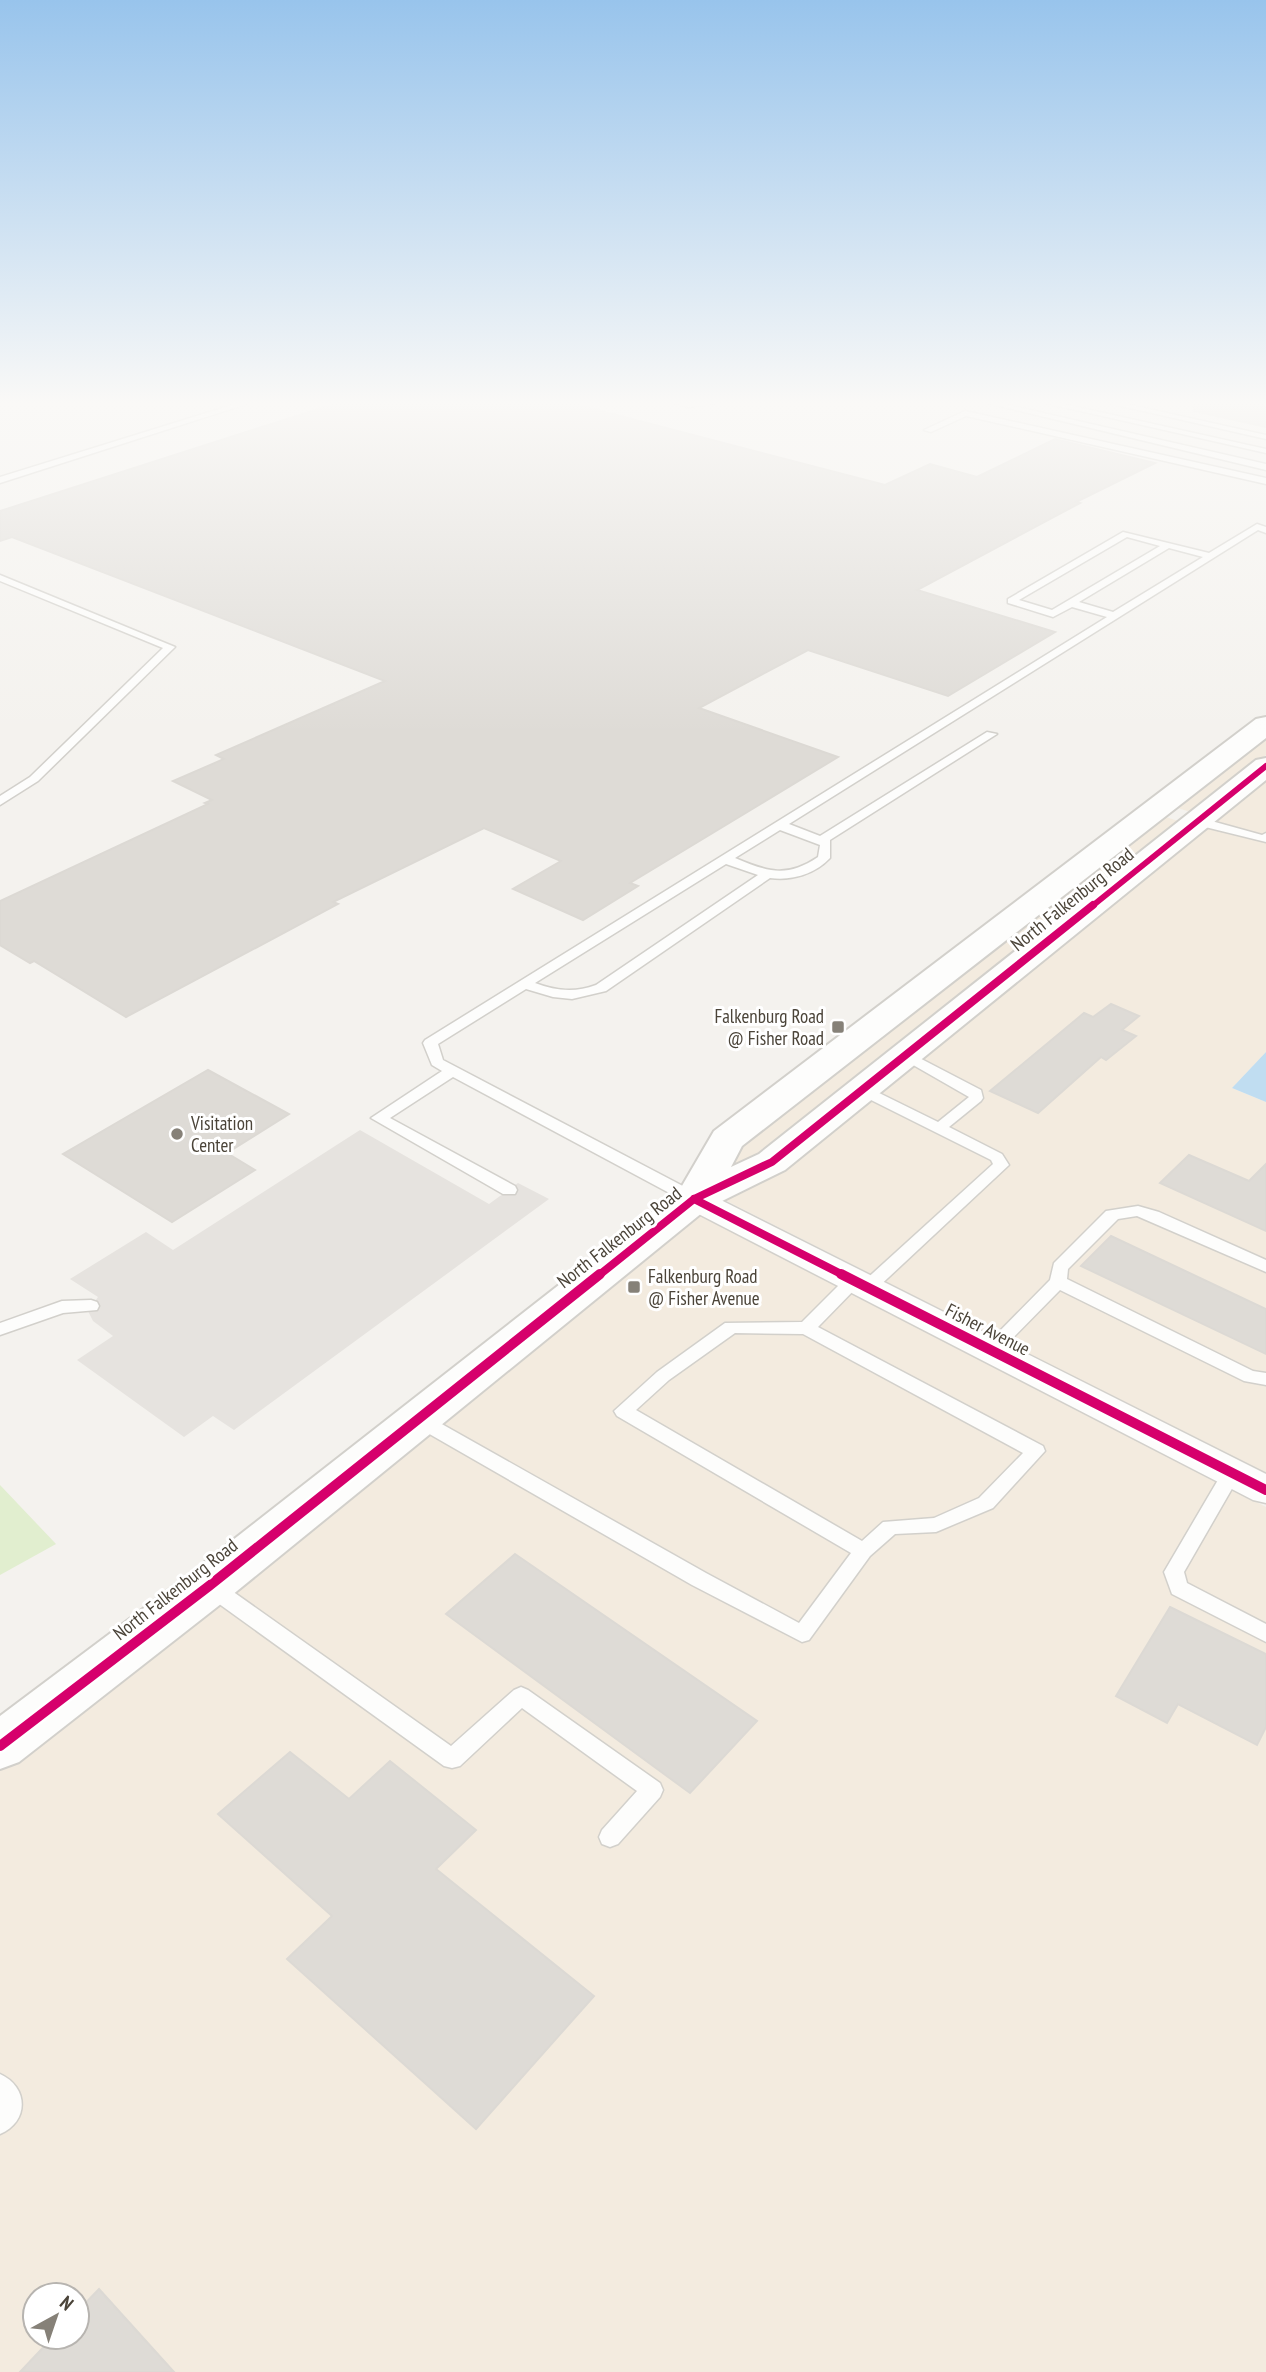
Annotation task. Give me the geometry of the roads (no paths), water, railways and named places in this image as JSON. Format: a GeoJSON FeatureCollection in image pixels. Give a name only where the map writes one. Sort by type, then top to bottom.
{"type":"FeatureCollection","features":[{"type":"Feature","properties":{"kind":"street","name":"North Falkenburg Road"},"geometry":{"type":"LineString","coordinates":[[694,1199],[727,1139],[1266,725]]}},
{"type":"Feature","properties":{"kind":"street","name":"North Falkenburg Road"},"geometry":{"type":"LineString","coordinates":[[0,1746],[209,1586],[694,1199],[772,1162],[1266,766]]}},
{"type":"Feature","properties":{"kind":"street"},"geometry":{"type":"LineString","coordinates":[[1158,808],[1197,821]]}},
{"type":"Feature","properties":{"kind":"street","name":"Fisher Avenue"},"geometry":{"type":"LineString","coordinates":[[694,1199],[1266,1490]]}},
{"type":"Feature","properties":{"kind":"lane"},"geometry":{"type":"LineString","coordinates":[[694,1199],[452,1071],[437,1062],[430,1043],[1263,526]]}},
{"type":"Feature","properties":{"kind":"lane"},"geometry":{"type":"LineString","coordinates":[[1168,545],[1054,614],[1011,601],[1126,534],[1211,556]]}},
{"type":"Feature","properties":{"kind":"lane"},"geometry":{"type":"LineString","coordinates":[[0,579],[170,647],[34,779],[0,801]]}},
{"type":"Feature","properties":{"kind":"lane"},"geometry":{"type":"LineString","coordinates":[[1071,603],[1115,616]]}},
{"type":"Feature","properties":{"kind":"lane"},"geometry":{"type":"LineString","coordinates":[[821,841],[991,734]]}},
{"type":"Feature","properties":{"kind":"lane"},"geometry":{"type":"LineString","coordinates":[[1197,821],[1265,839]]}},
{"type":"Feature","properties":{"kind":"lane"},"geometry":{"type":"LineString","coordinates":[[726,859],[766,876],[799,874],[824,858],[826,844],[779,825]]}},
{"type":"Feature","properties":{"kind":"lane"},"geometry":{"type":"LineString","coordinates":[[524,984],[551,995],[570,996],[587,994],[601,988],[766,876]]}},
{"type":"Feature","properties":{"kind":"lane"},"geometry":{"type":"LineString","coordinates":[[906,1055],[976,1093],[976,1098],[939,1128]]}},
{"type":"Feature","properties":{"kind":"lane"},"geometry":{"type":"LineString","coordinates":[[452,1071],[379,1118],[509,1190]]}},
{"type":"Feature","properties":{"kind":"lane"},"geometry":{"type":"LineString","coordinates":[[806,1328],[1001,1165],[997,1157],[862,1090]]}},
{"type":"Feature","properties":{"kind":"lane"},"geometry":{"type":"LineString","coordinates":[[991,1350],[1058,1282],[1060,1267],[1112,1215],[1131,1211],[1153,1216],[1266,1267]]}},
{"type":"Feature","properties":{"kind":"lane"},"geometry":{"type":"LineString","coordinates":[[1058,1282],[1250,1377],[1266,1379]]}},
{"type":"Feature","properties":{"kind":"lane"},"geometry":{"type":"LineString","coordinates":[[0,1329],[62,1307],[91,1306]]}},
{"type":"Feature","properties":{"kind":"lane"},"geometry":{"type":"LineString","coordinates":[[418,1419],[699,1579],[802,1634],[863,1551],[890,1527],[936,1525],[986,1503],[1036,1451],[806,1328],[731,1327],[663,1376],[623,1411],[863,1551]]}},
{"type":"Feature","properties":{"kind":"lane"},"geometry":{"type":"LineString","coordinates":[[1232,1473],[1174,1572],[1179,1588],[1266,1634]]}},
{"type":"Feature","properties":{"kind":"lane"},"geometry":{"type":"LineString","coordinates":[[209,1586],[452,1759],[521,1696],[652,1790],[610,1837]]}},
{"type":"Feature","properties":{"kind":"lane"},"geometry":{"type":"LineString","coordinates":[[0,2087],[10,2097],[9,2112],[0,2121]]}},
{"type":"Feature","properties":{"kind":"water"},"geometry":{"type":"Polygon","coordinates":[[[1266,1052],[1266,1102],[1232,1088],[1266,1052]]]}},
{"type":"Feature","properties":{"kind":"place","name":"Falkenburg Road @ Fisher Road"},"geometry":{"type":"Point","coordinates":[838,1027]}},
{"type":"Feature","properties":{"kind":"place","name":"Visitation Center"},"geometry":{"type":"Point","coordinates":[177,1134]}},
{"type":"Feature","properties":{"kind":"place","name":"Falkenburg Road @ Fisher Avenue"},"geometry":{"type":"Point","coordinates":[634,1287]}}]}
